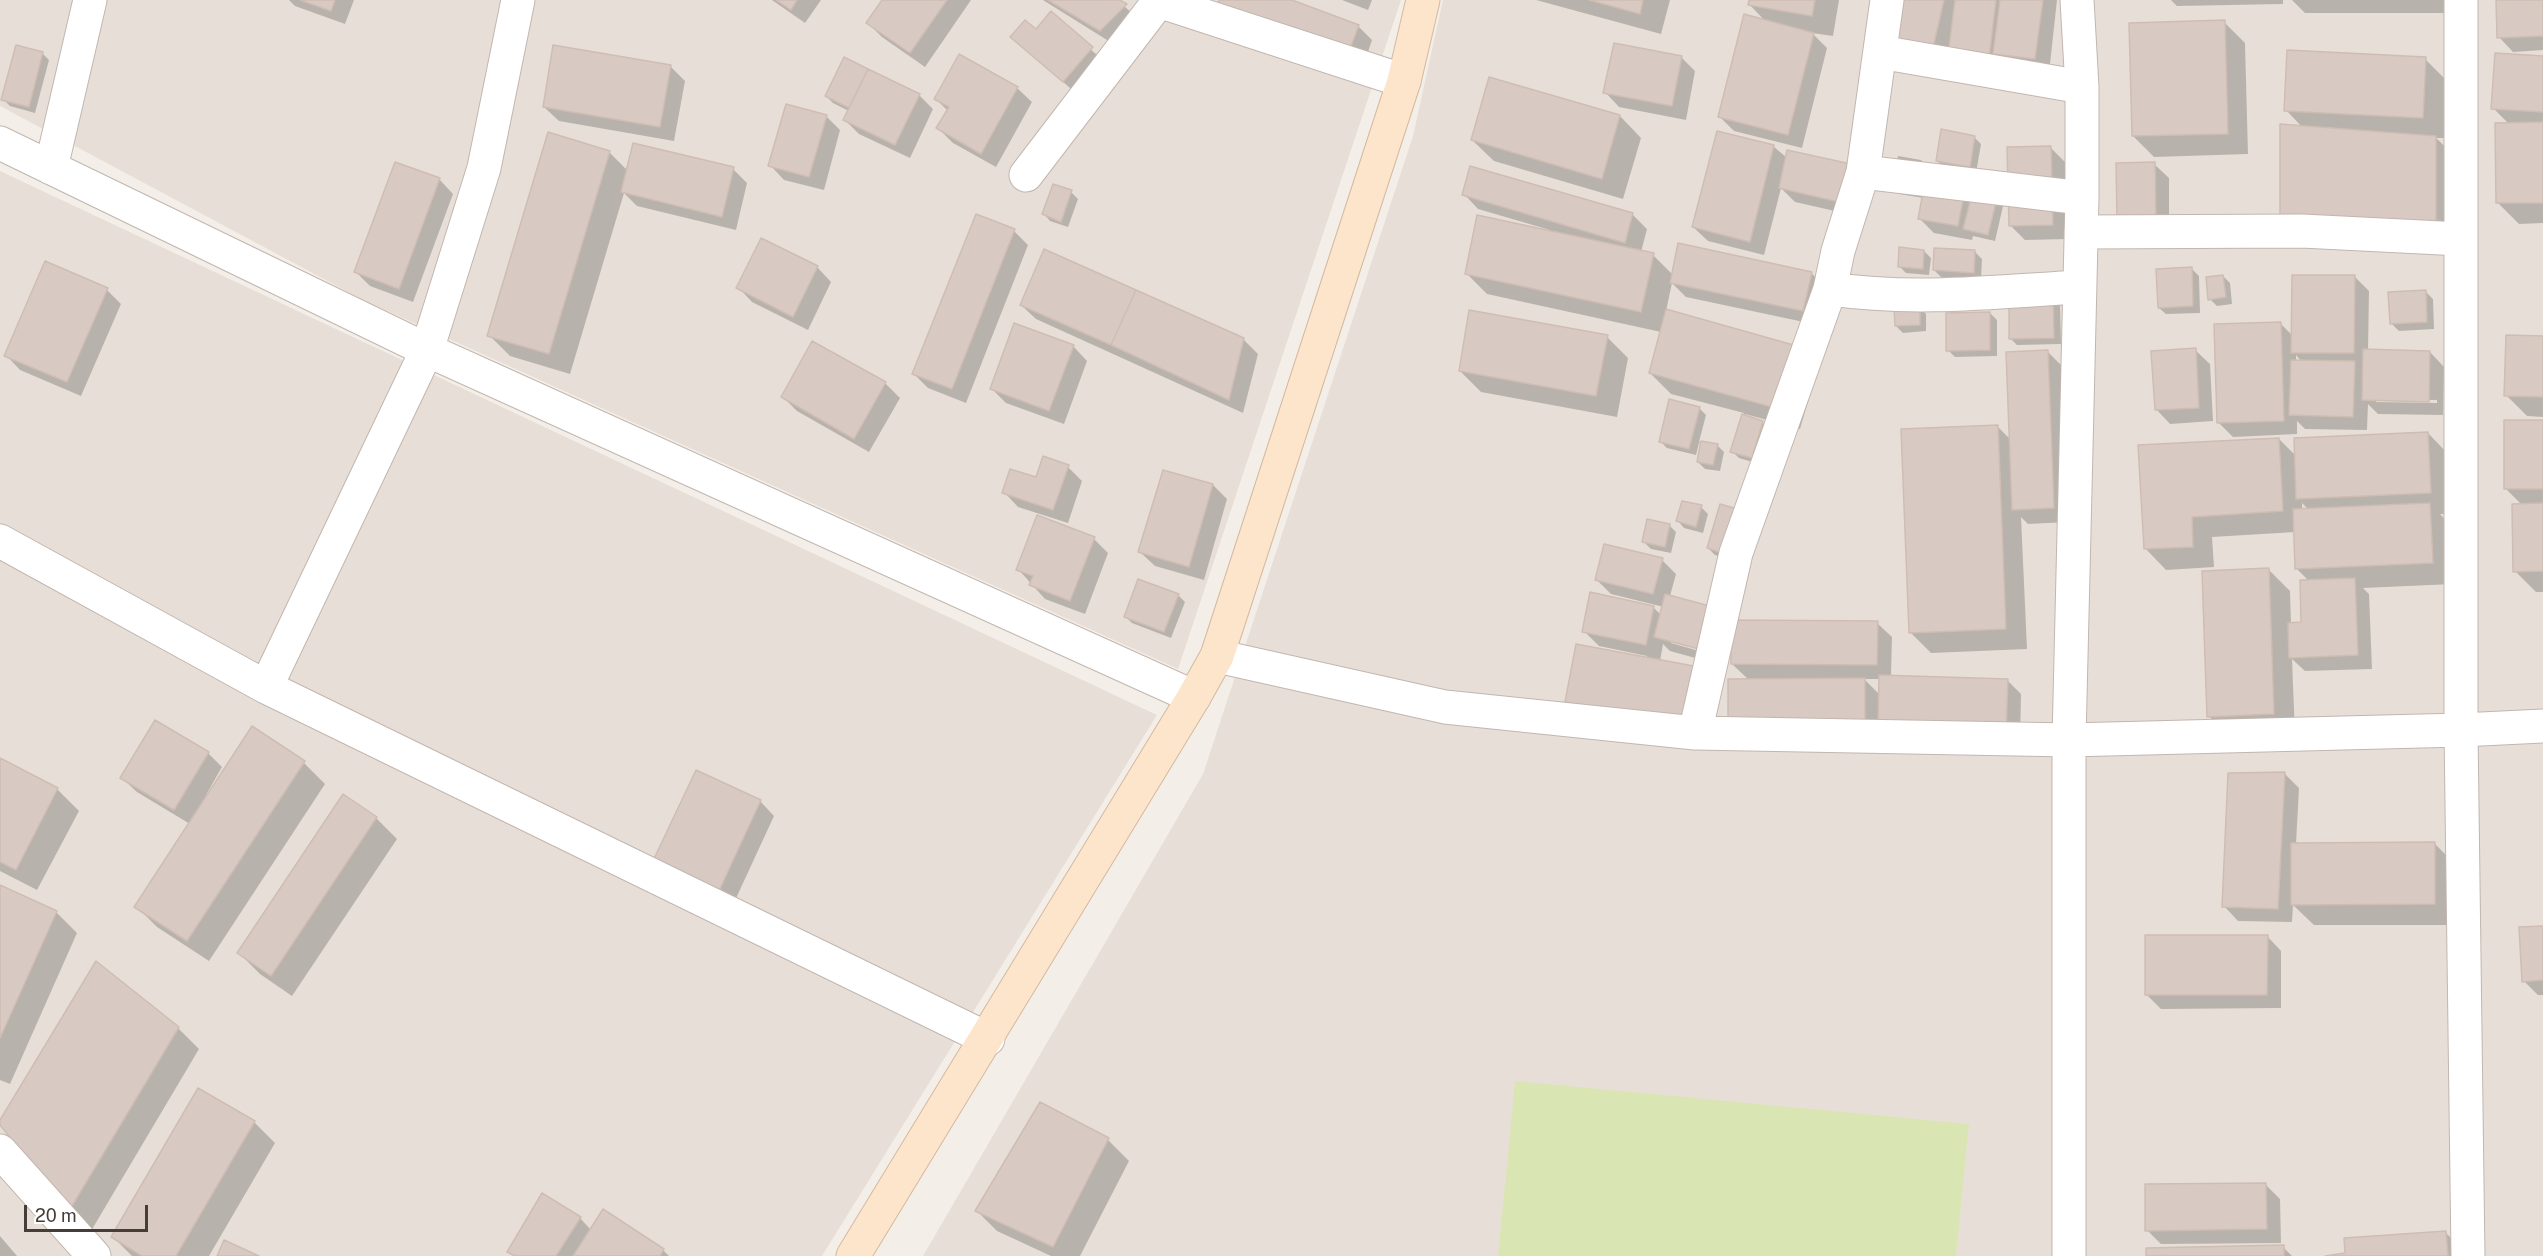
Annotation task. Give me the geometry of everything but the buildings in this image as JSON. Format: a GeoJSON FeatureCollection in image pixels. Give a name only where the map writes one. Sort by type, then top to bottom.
{"type":"FeatureCollection","features":[{"type":"Feature","properties":{"kind":"street"},"geometry":{"type":"LineString","coordinates":[[51,168],[90,0]]}},
{"type":"Feature","properties":{"kind":"street"},"geometry":{"type":"LineString","coordinates":[[266,687],[427,350],[484,168],[518,0]]}},
{"type":"Feature","properties":{"kind":"street"},"geometry":{"type":"LineString","coordinates":[[853,1256],[988,1039],[1217,656],[1404,81],[1423,0]]}},
{"type":"Feature","properties":{"kind":"street"},"geometry":{"type":"LineString","coordinates":[[1695,733],[1736,553],[1830,289],[1838,251],[1863,172],[1887,0]]}},
{"type":"Feature","properties":{"kind":"street"},"geometry":{"type":"LineString","coordinates":[[2069,1256],[2069,740],[2082,198],[2082,87],[2077,0]]}},
{"type":"Feature","properties":{"kind":"street"},"geometry":{"type":"LineString","coordinates":[[2461,0],[2461,730],[2468,1256]]}},
{"type":"Feature","properties":{"kind":"street"},"geometry":{"type":"LineString","coordinates":[[1026,175],[1158,1],[1404,81]]}},
{"type":"Feature","properties":{"kind":"street"},"geometry":{"type":"LineString","coordinates":[[1880,52],[2082,87]]}},
{"type":"Feature","properties":{"kind":"street"},"geometry":{"type":"LineString","coordinates":[[0,143],[427,350],[1194,697]]}},
{"type":"Feature","properties":{"kind":"street"},"geometry":{"type":"LineString","coordinates":[[1863,172],[2082,198]]}},
{"type":"Feature","properties":{"kind":"street"},"geometry":{"type":"LineString","coordinates":[[2081,232],[2302,231],[2461,239]]}},
{"type":"Feature","properties":{"kind":"street"},"geometry":{"type":"LineString","coordinates":[[1830,289],[1870,295],[1923,297],[2079,287]]}},
{"type":"Feature","properties":{"kind":"street"},"geometry":{"type":"LineString","coordinates":[[0,541],[266,687],[988,1039]]}},
{"type":"Feature","properties":{"kind":"street"},"geometry":{"type":"LineString","coordinates":[[1217,656],[1445,707],[1695,733],[2069,740],[2543,726]]}},
{"type":"Feature","properties":{"kind":"street"},"geometry":{"type":"LineString","coordinates":[[0,1151],[94,1256]]}},
{"type":"Feature","properties":{"kind":"shaded area"},"geometry":{"type":"Polygon","coordinates":[[[0,0],[1401,0],[1178,669],[363,300],[0,106],[0,0]]]}},
{"type":"Feature","properties":{"kind":"shaded area"},"geometry":{"type":"Polygon","coordinates":[[[1443,0],[2543,0],[2543,1256],[923,1256],[1203,774],[1413,136],[1443,0]]]}},
{"type":"Feature","properties":{"kind":"shaded area"},"geometry":{"type":"Polygon","coordinates":[[[0,171],[1157,715],[822,1256],[0,1256],[0,171]]]}},
{"type":"Feature","properties":{"kind":"green space"},"geometry":{"type":"Polygon","coordinates":[[[1515,1081],[1969,1124],[1956,1256],[1498,1256],[1515,1081]]]}}]}
